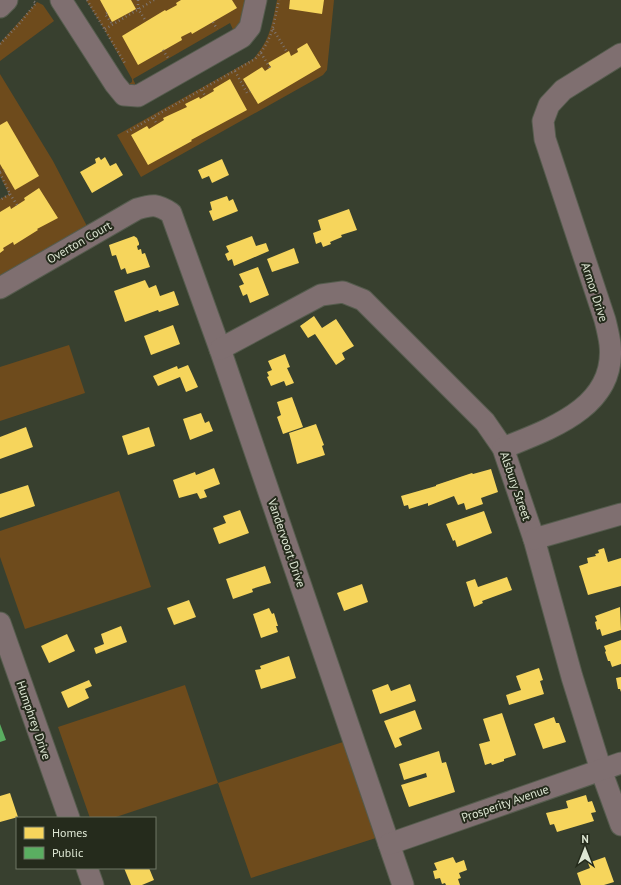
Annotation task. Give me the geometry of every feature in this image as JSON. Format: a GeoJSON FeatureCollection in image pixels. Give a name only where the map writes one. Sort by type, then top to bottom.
{"type":"FeatureCollection","features":[{"type":"Feature","properties":{"kind":"street"},"geometry":{"type":"LineString","coordinates":[[0,7],[7,0]]}},
{"type":"Feature","properties":{"kind":"street"},"geometry":{"type":"LineString","coordinates":[[61,0],[115,84],[124,95],[138,96],[242,38],[250,28],[256,0]]}},
{"type":"Feature","properties":{"kind":"street","name":"Armor Drive"},"geometry":{"type":"LineString","coordinates":[[503,448],[554,428],[582,409],[601,389],[609,368],[610,345],[605,320],[545,139],[543,121],[549,105],[563,90],[621,54]]}},
{"type":"Feature","properties":{"kind":"street","name":"Overton Court"},"geometry":{"type":"LineString","coordinates":[[0,288],[137,208],[151,205],[161,207]]}},
{"type":"Feature","properties":{"kind":"street","name":"Vandervoort Drive"},"geometry":{"type":"LineString","coordinates":[[161,207],[171,213],[220,349],[404,885]]}},
{"type":"Feature","properties":{"kind":"street","name":"Alsbury Street"},"geometry":{"type":"LineString","coordinates":[[220,349],[321,295],[342,292],[363,300],[486,422],[503,448],[534,539],[572,677],[601,770],[621,825]]}},
{"type":"Feature","properties":{"kind":"street"},"geometry":{"type":"LineString","coordinates":[[534,539],[621,514]]}},
{"type":"Feature","properties":{"kind":"street","name":"Humphrey Drive"},"geometry":{"type":"LineString","coordinates":[[0,623],[69,817]]}},
{"type":"Feature","properties":{"kind":"street","name":"Prosperity Avenue"},"geometry":{"type":"LineString","coordinates":[[389,844],[621,763]]}},
{"type":"Feature","properties":{"kind":"street"},"geometry":{"type":"LineString","coordinates":[[87,869],[93,885]]}},
{"type":"Feature","properties":{"kind":"path"},"geometry":{"type":"LineString","coordinates":[[0,44],[36,3],[32,0]]}},
{"type":"Feature","properties":{"kind":"path"},"geometry":{"type":"LineString","coordinates":[[88,0],[127,67]]}},
{"type":"Feature","properties":{"kind":"path"},"geometry":{"type":"LineString","coordinates":[[138,0],[138,9],[146,21]]}},
{"type":"Feature","properties":{"kind":"path"},"geometry":{"type":"LineString","coordinates":[[105,29],[154,0]]}},
{"type":"Feature","properties":{"kind":"path"},"geometry":{"type":"LineString","coordinates":[[127,132],[154,118],[255,59],[267,45],[273,28],[279,0]]}},
{"type":"Feature","properties":{"kind":"path"},"geometry":{"type":"LineString","coordinates":[[107,13],[106,14],[112,25]]}},
{"type":"Feature","properties":{"kind":"path"},"geometry":{"type":"LineString","coordinates":[[213,22],[217,29]]}},
{"type":"Feature","properties":{"kind":"path"},"geometry":{"type":"LineString","coordinates":[[211,33],[223,26]]}},
{"type":"Feature","properties":{"kind":"path"},"geometry":{"type":"LineString","coordinates":[[273,28],[287,52]]}},
{"type":"Feature","properties":{"kind":"path"},"geometry":{"type":"LineString","coordinates":[[163,50],[168,58]]}},
{"type":"Feature","properties":{"kind":"path"},"geometry":{"type":"LineString","coordinates":[[261,53],[270,68]]}},
{"type":"Feature","properties":{"kind":"path"},"geometry":{"type":"LineString","coordinates":[[162,61],[174,54]]}},
{"type":"Feature","properties":{"kind":"path"},"geometry":{"type":"LineString","coordinates":[[235,71],[247,93],[250,91]]}},
{"type":"Feature","properties":{"kind":"path"},"geometry":{"type":"LineString","coordinates":[[202,90],[205,96]]}},
{"type":"Feature","properties":{"kind":"path"},"geometry":{"type":"LineString","coordinates":[[154,118],[157,124]]}},
{"type":"Feature","properties":{"kind":"path"},"geometry":{"type":"LineString","coordinates":[[4,170],[0,173],[17,205]]}},
{"type":"Feature","properties":{"kind":"path"},"geometry":{"type":"LineString","coordinates":[[0,200],[10,194]]}},
{"type":"Feature","properties":{"kind":"shaded area"},"geometry":{"type":"Polygon","coordinates":[[[86,0],[248,0],[243,24],[235,34],[230,23],[133,79],[138,90],[123,88],[132,82],[132,79],[86,0]]]}},
{"type":"Feature","properties":{"kind":"shaded area"},"geometry":{"type":"Polygon","coordinates":[[[277,0],[334,0],[327,70],[323,75],[141,177],[117,135],[253,59],[263,46],[270,32],[277,0]]]}},
{"type":"Feature","properties":{"kind":"shaded area"},"geometry":{"type":"Polygon","coordinates":[[[37,2],[43,5],[54,21],[0,61],[0,43],[37,2]]]}},
{"type":"Feature","properties":{"kind":"shaded area"},"geometry":{"type":"Polygon","coordinates":[[[0,74],[53,161],[88,228],[0,280],[0,199],[9,194],[0,176],[0,74]]]}},
{"type":"Feature","properties":{"kind":"shaded area"},"geometry":{"type":"Polygon","coordinates":[[[69,345],[85,393],[0,421],[0,367],[69,345]]]}},
{"type":"Feature","properties":{"kind":"shaded area"},"geometry":{"type":"Polygon","coordinates":[[[119,491],[151,587],[25,629],[0,557],[0,531],[119,491]]]}},
{"type":"Feature","properties":{"kind":"shaded area"},"geometry":{"type":"Polygon","coordinates":[[[185,685],[218,783],[116,817],[90,817],[58,727],[185,685]]]}},
{"type":"Feature","properties":{"kind":"shaded area"},"geometry":{"type":"Polygon","coordinates":[[[346,741],[379,837],[251,878],[218,783],[346,741]]]}},
{"type":"Feature","properties":{"kind":"building: Homes"},"geometry":{"type":"Polygon","coordinates":[[[100,0],[131,0],[136,9],[112,22],[100,0]]]}},
{"type":"Feature","properties":{"kind":"building: Homes"},"geometry":{"type":"Polygon","coordinates":[[[181,0],[232,0],[237,8],[192,34],[191,32],[181,37],[182,40],[138,65],[122,36],[165,10],[166,11],[177,5],[176,3],[181,0]]]}},
{"type":"Feature","properties":{"kind":"building: Homes"},"geometry":{"type":"Polygon","coordinates":[[[290,0],[324,0],[322,14],[289,9],[290,0]]]}},
{"type":"Feature","properties":{"kind":"building: Homes"},"geometry":{"type":"Polygon","coordinates":[[[307,43],[321,67],[258,104],[243,79],[262,67],[265,71],[271,67],[268,63],[289,51],[291,56],[298,52],[297,49],[307,43]]]}},
{"type":"Feature","properties":{"kind":"building: Homes"},"geometry":{"type":"Polygon","coordinates":[[[230,79],[247,110],[148,165],[131,135],[147,126],[149,129],[164,120],[163,118],[187,107],[185,104],[199,97],[200,99],[230,79]]]}},
{"type":"Feature","properties":{"kind":"building: Homes"},"geometry":{"type":"Polygon","coordinates":[[[7,121],[39,176],[15,190],[0,164],[0,125],[7,121]]]}},
{"type":"Feature","properties":{"kind":"building: Homes"},"geometry":{"type":"Polygon","coordinates":[[[99,157],[101,160],[105,157],[110,166],[116,163],[123,175],[92,193],[80,172],[96,163],[95,159],[99,157]]]}},
{"type":"Feature","properties":{"kind":"building: Homes"},"geometry":{"type":"Polygon","coordinates":[[[222,159],[229,175],[212,183],[209,176],[202,179],[198,170],[222,159]]]}},
{"type":"Feature","properties":{"kind":"building: Homes"},"geometry":{"type":"Polygon","coordinates":[[[39,188],[58,218],[37,229],[38,230],[14,245],[13,242],[3,248],[4,250],[0,253],[0,212],[10,206],[11,209],[39,188]]]}},
{"type":"Feature","properties":{"kind":"building: Homes"},"geometry":{"type":"Polygon","coordinates":[[[227,196],[229,201],[233,199],[238,211],[213,221],[209,211],[212,210],[210,202],[227,196]]]}},
{"type":"Feature","properties":{"kind":"building: Homes"},"geometry":{"type":"Polygon","coordinates":[[[349,209],[357,230],[341,235],[342,237],[323,247],[321,242],[316,244],[313,233],[321,230],[318,220],[349,209]]]}},
{"type":"Feature","properties":{"kind":"building: Homes"},"geometry":{"type":"Polygon","coordinates":[[[134,236],[137,238],[139,243],[137,246],[138,250],[141,249],[142,254],[145,253],[150,267],[127,274],[125,268],[121,270],[116,255],[112,256],[109,245],[134,236]]]}},
{"type":"Feature","properties":{"kind":"building: Homes"},"geometry":{"type":"Polygon","coordinates":[[[252,236],[256,246],[266,243],[269,251],[234,266],[232,259],[228,261],[225,254],[229,252],[226,246],[252,236]]]}},
{"type":"Feature","properties":{"kind":"building: Homes"},"geometry":{"type":"Polygon","coordinates":[[[294,248],[299,263],[272,272],[267,259],[294,248]]]}},
{"type":"Feature","properties":{"kind":"building: Homes"},"geometry":{"type":"Polygon","coordinates":[[[258,267],[269,295],[250,303],[247,294],[243,296],[239,286],[244,284],[239,274],[258,267]]]}},
{"type":"Feature","properties":{"kind":"building: Homes"},"geometry":{"type":"Polygon","coordinates":[[[145,280],[149,288],[156,285],[160,296],[174,291],[179,305],[159,312],[158,310],[125,322],[114,291],[145,280]]]}},
{"type":"Feature","properties":{"kind":"building: Homes"},"geometry":{"type":"Polygon","coordinates":[[[314,316],[322,328],[336,319],[354,346],[342,353],[345,359],[336,365],[315,334],[308,338],[300,326],[314,316]]]}},
{"type":"Feature","properties":{"kind":"building: Homes"},"geometry":{"type":"Polygon","coordinates":[[[173,325],[180,344],[151,355],[144,336],[173,325]]]}},
{"type":"Feature","properties":{"kind":"building: Homes"},"geometry":{"type":"Polygon","coordinates":[[[285,354],[290,367],[287,368],[294,383],[286,386],[284,381],[271,386],[267,377],[269,376],[267,372],[272,370],[268,361],[285,354]]]}},
{"type":"Feature","properties":{"kind":"building: Homes"},"geometry":{"type":"Polygon","coordinates":[[[188,365],[198,387],[186,392],[180,377],[158,386],[153,376],[177,366],[178,369],[188,365]]]}},
{"type":"Feature","properties":{"kind":"building: Homes"},"geometry":{"type":"Polygon","coordinates":[[[292,397],[303,427],[283,434],[277,417],[281,415],[277,402],[292,397]]]}},
{"type":"Feature","properties":{"kind":"building: Homes"},"geometry":{"type":"Polygon","coordinates":[[[201,413],[205,423],[209,421],[213,431],[190,440],[183,419],[201,413]]]}},
{"type":"Feature","properties":{"kind":"building: Homes"},"geometry":{"type":"Polygon","coordinates":[[[316,424],[324,445],[322,446],[325,455],[297,464],[289,433],[316,424]]]}},
{"type":"Feature","properties":{"kind":"building: Homes"},"geometry":{"type":"Polygon","coordinates":[[[26,427],[33,447],[0,459],[0,437],[26,427]]]}},
{"type":"Feature","properties":{"kind":"building: Homes"},"geometry":{"type":"Polygon","coordinates":[[[149,427],[155,446],[128,455],[122,436],[149,427]]]}},
{"type":"Feature","properties":{"kind":"building: Homes"},"geometry":{"type":"Polygon","coordinates":[[[214,468],[220,484],[204,490],[207,497],[200,499],[197,493],[179,498],[173,480],[195,472],[196,475],[214,468]]]}},
{"type":"Feature","properties":{"kind":"building: Homes"},"geometry":{"type":"Polygon","coordinates":[[[491,469],[498,492],[481,498],[483,504],[466,510],[464,503],[458,505],[454,496],[428,506],[428,503],[409,509],[408,505],[404,506],[401,496],[436,486],[472,473],[491,469]]]}},
{"type":"Feature","properties":{"kind":"building: Homes"},"geometry":{"type":"Polygon","coordinates":[[[28,485],[35,506],[0,518],[0,494],[28,485]]]}},
{"type":"Feature","properties":{"kind":"building: Homes"},"geometry":{"type":"Polygon","coordinates":[[[240,510],[249,533],[219,544],[213,528],[226,523],[223,516],[240,510]]]}},
{"type":"Feature","properties":{"kind":"building: Homes"},"geometry":{"type":"Polygon","coordinates":[[[484,511],[492,533],[457,547],[455,540],[453,541],[446,524],[484,511]]]}},
{"type":"Feature","properties":{"kind":"building: Homes"},"geometry":{"type":"Polygon","coordinates":[[[604,548],[608,562],[621,558],[621,586],[588,595],[579,566],[588,563],[587,558],[596,556],[595,554],[599,553],[598,550],[604,548]]]}},
{"type":"Feature","properties":{"kind":"building: Homes"},"geometry":{"type":"Polygon","coordinates":[[[265,566],[271,583],[252,589],[253,592],[233,599],[226,579],[265,566]]]}},
{"type":"Feature","properties":{"kind":"building: Homes"},"geometry":{"type":"Polygon","coordinates":[[[507,577],[512,590],[482,601],[483,603],[474,607],[466,582],[475,579],[478,587],[507,577]]]}},
{"type":"Feature","properties":{"kind":"building: Homes"},"geometry":{"type":"Polygon","coordinates":[[[362,584],[368,602],[344,611],[337,593],[362,584]]]}},
{"type":"Feature","properties":{"kind":"building: Homes"},"geometry":{"type":"Polygon","coordinates":[[[189,600],[196,617],[174,625],[167,608],[189,600]]]}},
{"type":"Feature","properties":{"kind":"building: Homes"},"geometry":{"type":"Polygon","coordinates":[[[620,607],[621,630],[602,636],[600,629],[597,630],[595,622],[597,621],[595,616],[620,607]]]}},
{"type":"Feature","properties":{"kind":"building: Homes"},"geometry":{"type":"Polygon","coordinates":[[[269,608],[272,614],[274,613],[278,626],[276,626],[278,632],[261,638],[253,614],[269,608]]]}},
{"type":"Feature","properties":{"kind":"building: Homes"},"geometry":{"type":"Polygon","coordinates":[[[121,626],[127,642],[96,654],[94,648],[104,644],[101,634],[121,626]]]}},
{"type":"Feature","properties":{"kind":"building: Homes"},"geometry":{"type":"Polygon","coordinates":[[[67,634],[75,651],[49,663],[41,646],[67,634]]]}},
{"type":"Feature","properties":{"kind":"building: Homes"},"geometry":{"type":"Polygon","coordinates":[[[621,640],[621,664],[612,667],[610,661],[608,661],[604,646],[621,640]]]}},
{"type":"Feature","properties":{"kind":"building: Homes"},"geometry":{"type":"Polygon","coordinates":[[[289,656],[296,678],[261,689],[255,670],[261,669],[260,666],[289,656]]]}},
{"type":"Feature","properties":{"kind":"building: Homes"},"geometry":{"type":"Polygon","coordinates":[[[539,668],[543,680],[540,681],[544,694],[509,705],[506,695],[521,690],[516,676],[539,668]]]}},
{"type":"Feature","properties":{"kind":"building: Homes"},"geometry":{"type":"Polygon","coordinates":[[[621,677],[621,692],[620,689],[618,689],[616,678],[621,677]]]}},
{"type":"Feature","properties":{"kind":"building: Homes"},"geometry":{"type":"Polygon","coordinates":[[[89,680],[92,686],[85,689],[89,698],[68,708],[61,692],[89,680]]]}},
{"type":"Feature","properties":{"kind":"building: Homes"},"geometry":{"type":"Polygon","coordinates":[[[388,684],[391,691],[410,684],[416,701],[380,714],[372,690],[388,684]]]}},
{"type":"Feature","properties":{"kind":"building: Homes"},"geometry":{"type":"Polygon","coordinates":[[[415,710],[422,729],[399,738],[402,745],[395,748],[384,721],[415,710]]]}},
{"type":"Feature","properties":{"kind":"building: Homes"},"geometry":{"type":"Polygon","coordinates":[[[502,713],[516,755],[492,765],[491,763],[485,765],[479,744],[490,741],[483,719],[502,713]]]}},
{"type":"Feature","properties":{"kind":"building: Homes"},"geometry":{"type":"Polygon","coordinates":[[[554,717],[556,723],[559,723],[566,742],[543,749],[534,724],[554,717]]]}},
{"type":"Feature","properties":{"kind":"building: Homes"},"geometry":{"type":"Polygon","coordinates":[[[439,751],[442,763],[446,762],[455,792],[409,807],[401,785],[427,777],[426,773],[404,780],[399,764],[439,751]]]}},
{"type":"Feature","properties":{"kind":"building: Homes"},"geometry":{"type":"Polygon","coordinates":[[[10,793],[18,817],[0,822],[0,796],[10,793]]]}},
{"type":"Feature","properties":{"kind":"building: Homes"},"geometry":{"type":"Polygon","coordinates":[[[586,795],[588,802],[592,801],[596,812],[591,813],[594,821],[557,832],[554,824],[550,825],[546,813],[568,808],[566,801],[586,795]]]}},
{"type":"Feature","properties":{"kind":"building: Homes"},"geometry":{"type":"Polygon","coordinates":[[[453,857],[456,863],[464,860],[467,870],[459,873],[461,878],[458,879],[460,885],[442,884],[440,878],[435,879],[433,871],[437,870],[434,863],[453,857]]]}},
{"type":"Feature","properties":{"kind":"building: Homes"},"geometry":{"type":"Polygon","coordinates":[[[605,857],[614,882],[604,885],[581,885],[577,873],[590,868],[588,863],[605,857]]]}},
{"type":"Feature","properties":{"kind":"building: Homes"},"geometry":{"type":"Polygon","coordinates":[[[124,869],[149,869],[154,880],[142,885],[131,885],[124,869]]]}},
{"type":"Feature","properties":{"kind":"building: Public"},"geometry":{"type":"Polygon","coordinates":[[[0,724],[6,740],[0,742],[0,724]]]}}]}
